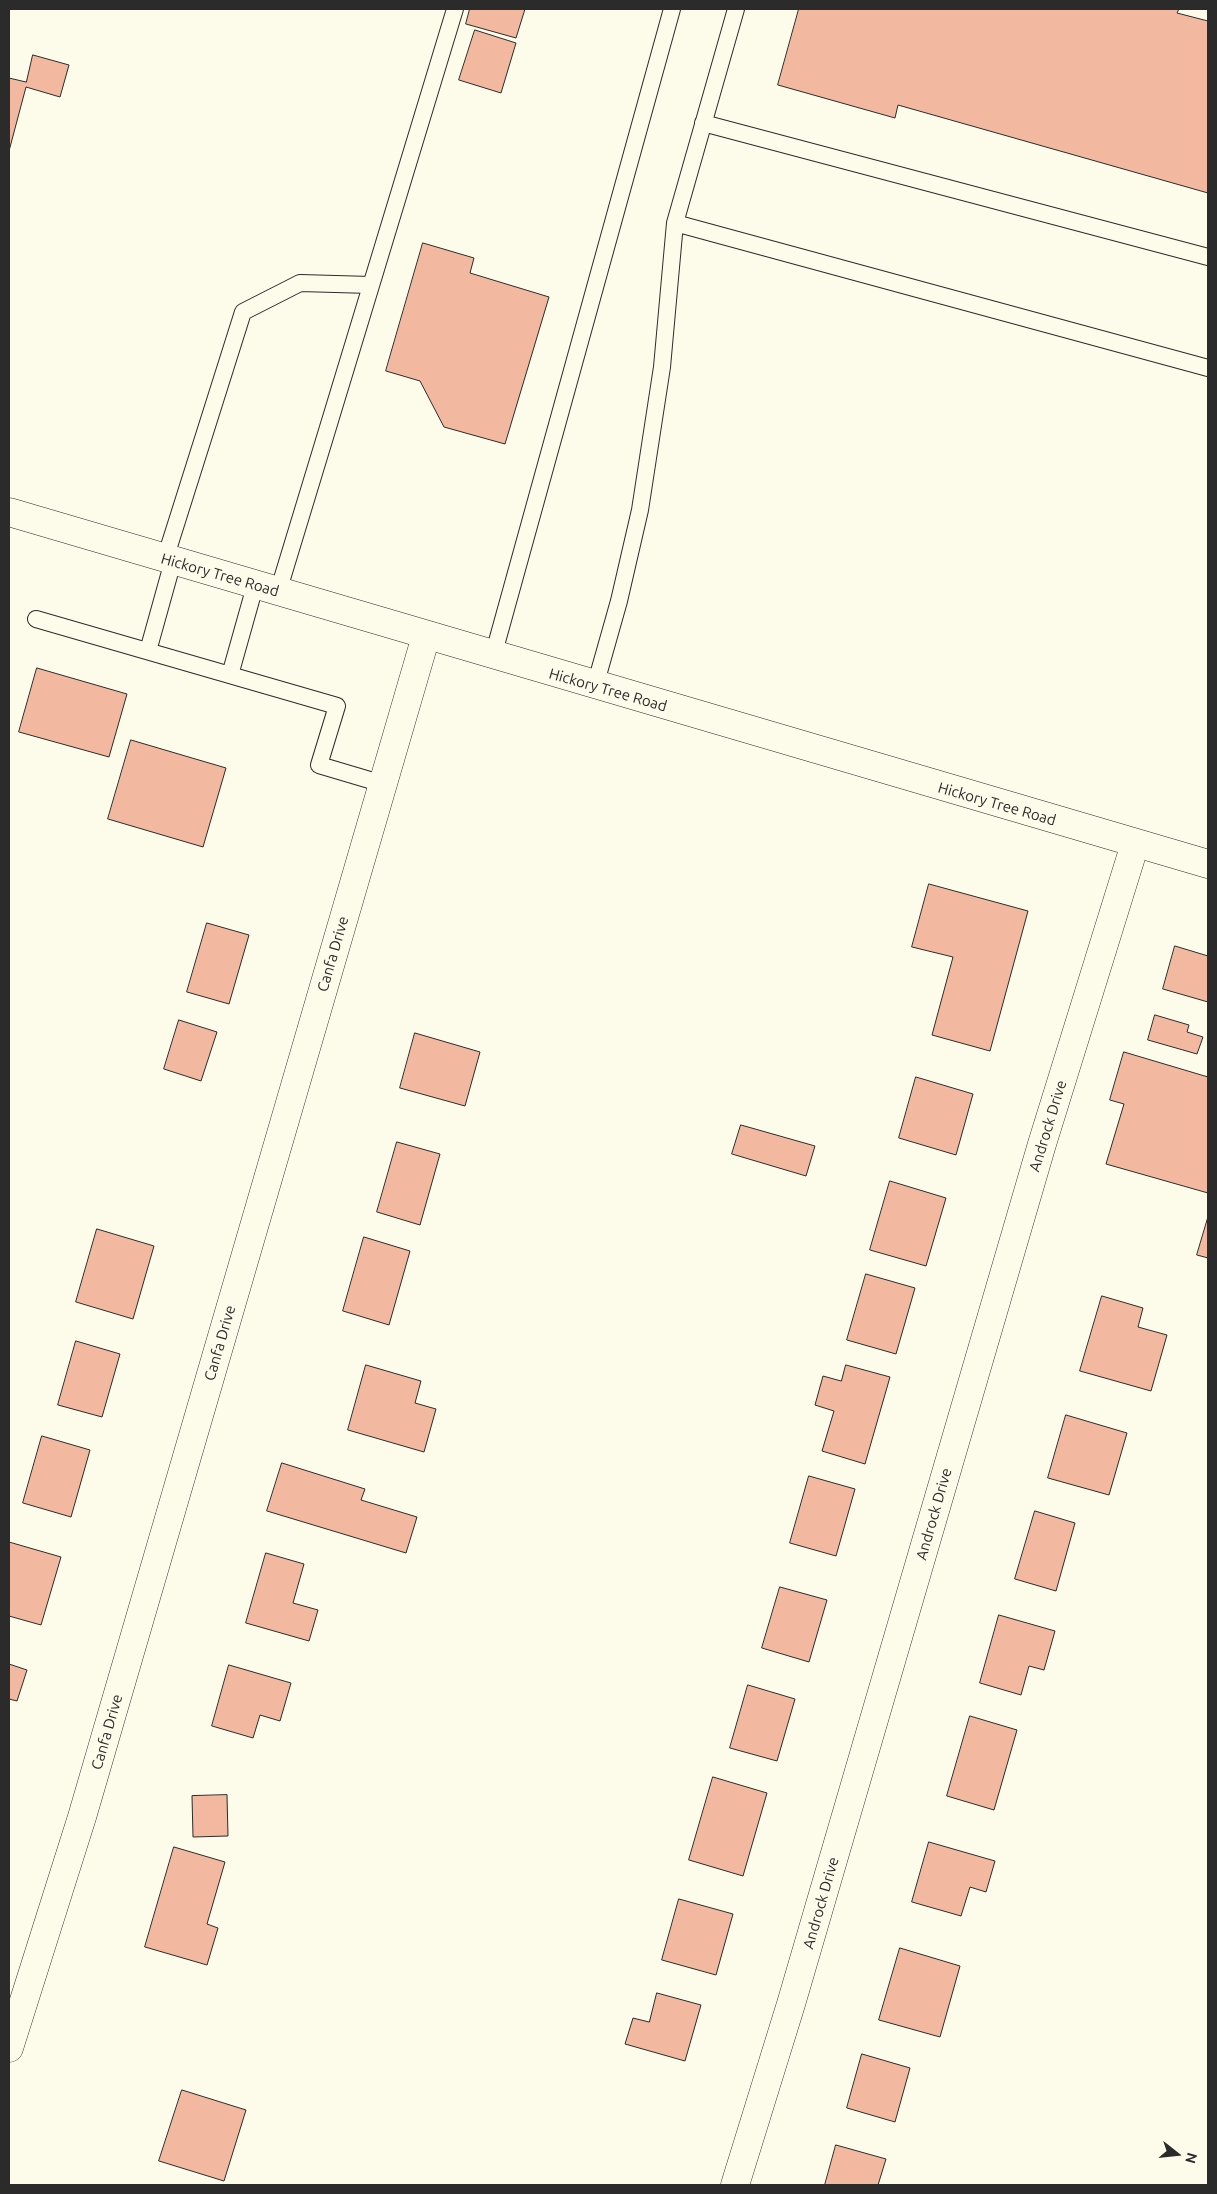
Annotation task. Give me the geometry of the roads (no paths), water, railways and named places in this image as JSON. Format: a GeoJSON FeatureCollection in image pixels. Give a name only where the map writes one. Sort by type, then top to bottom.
{"type":"FeatureCollection","features":[{"type":"Feature","properties":{"kind":"street","name":"Hickory Tree Road"},"geometry":{"type":"LineString","coordinates":[[9,512],[595,686],[1208,864]]}},
{"type":"Feature","properties":{"kind":"street","name":"Canfa Drive"},"geometry":{"type":"LineString","coordinates":[[9,2048],[85,1807],[426,636]]}},
{"type":"Feature","properties":{"kind":"street","name":"Androck Drive"},"geometry":{"type":"LineString","coordinates":[[735,2185],[792,2004],[1042,1144],[1135,844]]}},
{"type":"Feature","properties":{"kind":"lane"},"geometry":{"type":"LineString","coordinates":[[230,675],[266,589],[371,285],[455,9]]}},
{"type":"Feature","properties":{"kind":"lane"},"geometry":{"type":"LineString","coordinates":[[595,686],[619,601],[640,510],[662,367],[675,223],[736,9]]}},
{"type":"Feature","properties":{"kind":"lane"},"geometry":{"type":"LineString","coordinates":[[493,656],[669,10]]}},
{"type":"Feature","properties":{"kind":"lane"},"geometry":{"type":"LineString","coordinates":[[702,123],[1208,257]]}},
{"type":"Feature","properties":{"kind":"lane"},"geometry":{"type":"LineString","coordinates":[[675,223],[1208,368]]}},
{"type":"Feature","properties":{"kind":"lane"},"geometry":{"type":"LineString","coordinates":[[148,651],[169,560],[243,312],[300,283],[371,285]]}},
{"type":"Feature","properties":{"kind":"lane"},"geometry":{"type":"LineString","coordinates":[[36,619],[337,706],[319,765],[383,784]]}}]}
